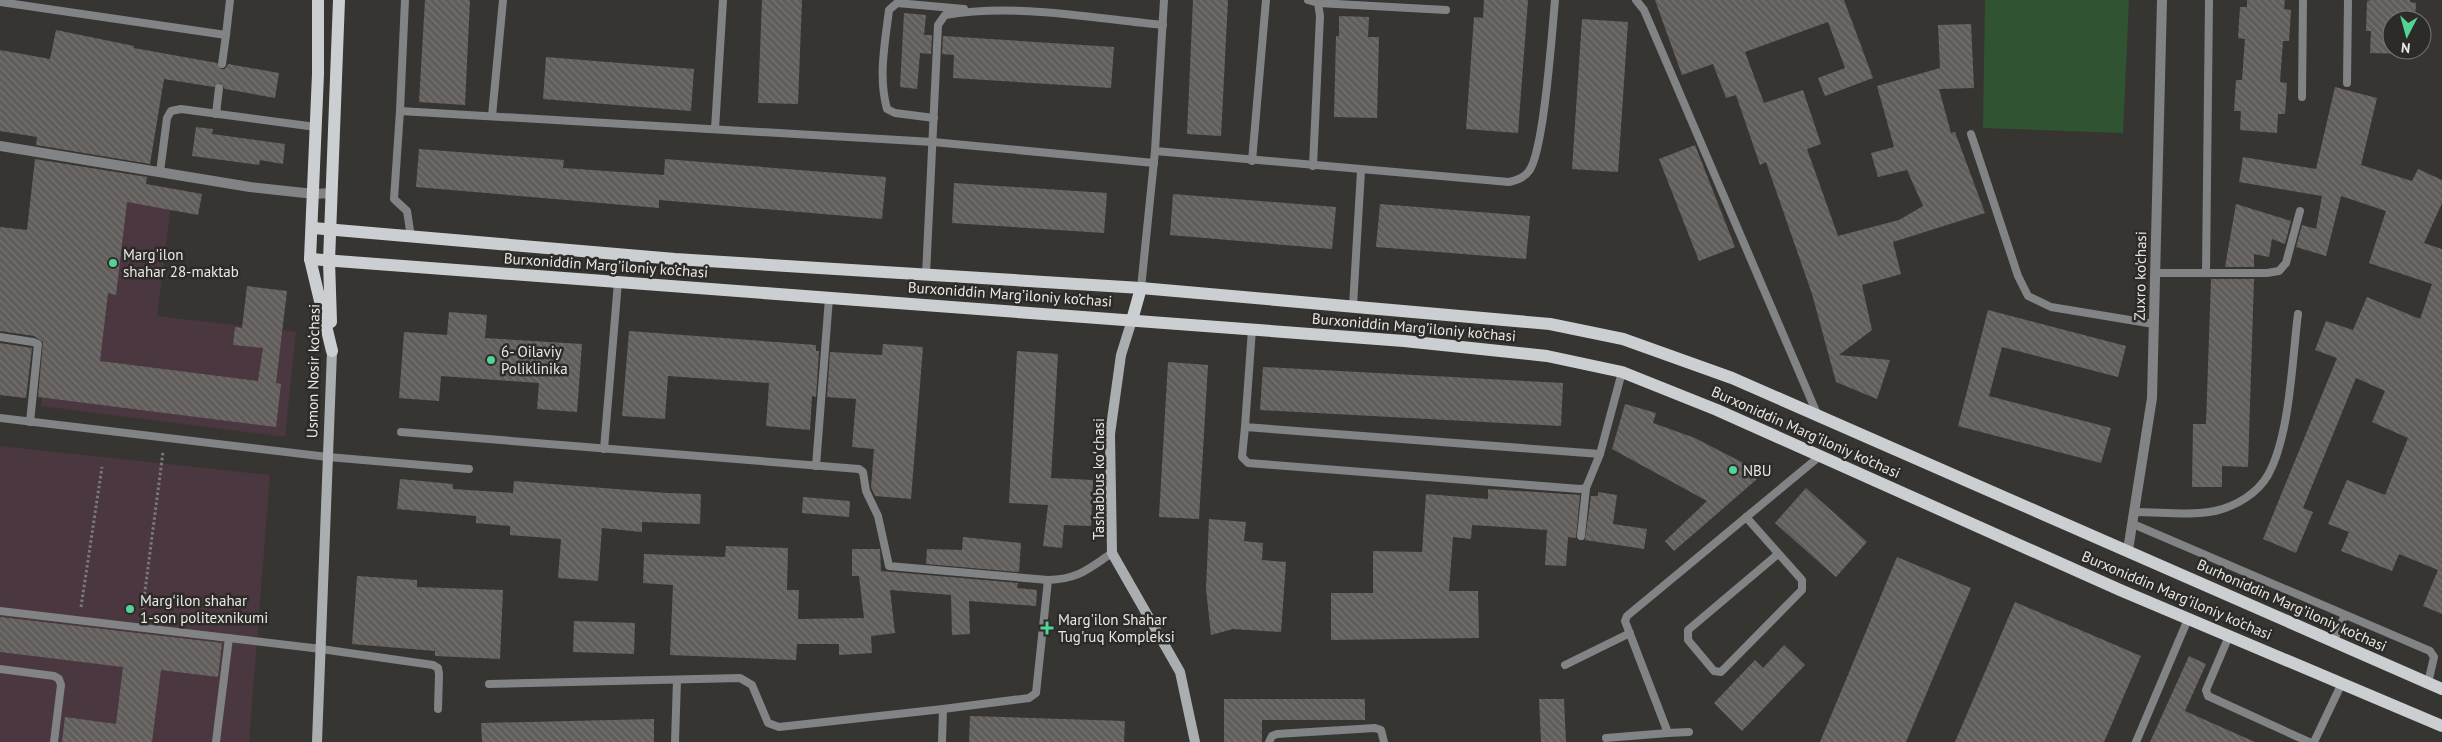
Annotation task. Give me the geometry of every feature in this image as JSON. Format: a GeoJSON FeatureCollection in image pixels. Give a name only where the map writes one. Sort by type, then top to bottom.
{"type":"FeatureCollection","features":[{"type":"Feature","properties":{"kind":"main road"},"geometry":{"type":"LineString","coordinates":[[318,0],[314,194],[310,259],[332,351]]}},
{"type":"Feature","properties":{"kind":"main road","name":"Usmon Nosir ko‘chasi"},"geometry":{"type":"LineString","coordinates":[[332,351],[329,261],[339,0]]}},
{"type":"Feature","properties":{"kind":"main road","name":"Burxoniddin Marg’iloniy ko’chasi"},"geometry":{"type":"LineString","coordinates":[[312,228],[675,259],[1141,288],[1550,324],[1623,338],[1732,378],[2128,550]]}},
{"type":"Feature","properties":{"kind":"main road","name":"Burxoniddin Marg’iloniy ko’chasi"},"geometry":{"type":"LineString","coordinates":[[310,259],[1404,341],[1547,356],[1622,372],[1716,410],[2188,619],[2442,726]]}},
{"type":"Feature","properties":{"kind":"main road"},"geometry":{"type":"LineString","coordinates":[[1132,320],[1141,288]]}},
{"type":"Feature","properties":{"kind":"main road","name":"Burhoniddin Marg’iloniy ko’chasi"},"geometry":{"type":"LineString","coordinates":[[2128,550],[2442,689]]}},
{"type":"Feature","properties":{"kind":"street","name":"Zuxro ko'chasi"},"geometry":{"type":"LineString","coordinates":[[2128,550],[2152,398],[2162,0]]}},
{"type":"Feature","properties":{"kind":"street"},"geometry":{"type":"LineString","coordinates":[[0,146],[250,186],[314,194],[332,193]]}},
{"type":"Feature","properties":{"kind":"street","name":"Tashabbus koʻchasi"},"geometry":{"type":"LineString","coordinates":[[1132,320],[1121,355],[1110,434],[1112,553],[1180,672],[1194,742]]}},
{"type":"Feature","properties":{"kind":"street","name":"Usmon Nosir ko‘chasi"},"geometry":{"type":"LineString","coordinates":[[317,742],[332,351]]}},
{"type":"Feature","properties":{"kind":"lane"},"geometry":{"type":"LineString","coordinates":[[222,64],[230,0]]}},
{"type":"Feature","properties":{"kind":"lane"},"geometry":{"type":"LineString","coordinates":[[406,0],[394,199],[407,211],[410,237]]}},
{"type":"Feature","properties":{"kind":"lane"},"geometry":{"type":"LineString","coordinates":[[492,116],[503,0]]}},
{"type":"Feature","properties":{"kind":"lane"},"geometry":{"type":"LineString","coordinates":[[715,128],[723,0]]}},
{"type":"Feature","properties":{"kind":"lane"},"geometry":{"type":"LineString","coordinates":[[1141,288],[1154,163],[1164,0]]}},
{"type":"Feature","properties":{"kind":"lane"},"geometry":{"type":"LineString","coordinates":[[1252,161],[1266,0]]}},
{"type":"Feature","properties":{"kind":"lane"},"geometry":{"type":"LineString","coordinates":[[1308,0],[1318,3],[1446,10]]}},
{"type":"Feature","properties":{"kind":"lane"},"geometry":{"type":"LineString","coordinates":[[1154,151],[1362,171],[1509,182],[1522,179],[1530,170],[1535,159],[1542,119],[1556,0]]}},
{"type":"Feature","properties":{"kind":"lane"},"geometry":{"type":"LineString","coordinates":[[1636,0],[1644,10],[1818,416]]}},
{"type":"Feature","properties":{"kind":"lane"},"geometry":{"type":"LineString","coordinates":[[2206,273],[2209,0]]}},
{"type":"Feature","properties":{"kind":"lane"},"geometry":{"type":"LineString","coordinates":[[2302,97],[2303,0]]}},
{"type":"Feature","properties":{"kind":"lane"},"geometry":{"type":"LineString","coordinates":[[2347,83],[2348,0]]}},
{"type":"Feature","properties":{"kind":"lane"},"geometry":{"type":"LineString","coordinates":[[0,2],[226,35]]}},
{"type":"Feature","properties":{"kind":"lane"},"geometry":{"type":"LineString","coordinates":[[934,118],[895,113],[887,109],[882,89],[883,73],[889,10],[897,3],[972,10],[1008,10],[1163,24]]}},
{"type":"Feature","properties":{"kind":"lane"},"geometry":{"type":"LineString","coordinates":[[1313,166],[1320,16],[1318,3]]}},
{"type":"Feature","properties":{"kind":"lane"},"geometry":{"type":"LineString","coordinates":[[926,275],[938,25],[945,14],[972,10]]}},
{"type":"Feature","properties":{"kind":"lane"},"geometry":{"type":"LineString","coordinates":[[216,114],[219,88]]}},
{"type":"Feature","properties":{"kind":"lane"},"geometry":{"type":"LineString","coordinates":[[160,172],[167,118],[171,111],[180,109],[316,127]]}},
{"type":"Feature","properties":{"kind":"lane"},"geometry":{"type":"LineString","coordinates":[[400,111],[932,142],[1154,163]]}},
{"type":"Feature","properties":{"kind":"lane"},"geometry":{"type":"LineString","coordinates":[[1971,134],[2018,276],[2028,296],[2036,302],[2051,307],[2154,324]]}},
{"type":"Feature","properties":{"kind":"lane"},"geometry":{"type":"LineString","coordinates":[[1353,306],[1362,171]]}},
{"type":"Feature","properties":{"kind":"lane"},"geometry":{"type":"LineString","coordinates":[[2156,273],[2266,273],[2283,268],[2300,211]]}},
{"type":"Feature","properties":{"kind":"lane"},"geometry":{"type":"LineString","coordinates":[[604,449],[618,282]]}},
{"type":"Feature","properties":{"kind":"lane"},"geometry":{"type":"LineString","coordinates":[[816,466],[830,298]]}},
{"type":"Feature","properties":{"kind":"lane"},"geometry":{"type":"LineString","coordinates":[[2135,512],[2215,511],[2243,500],[2258,489],[2268,475],[2278,450],[2285,415],[2298,314]]}},
{"type":"Feature","properties":{"kind":"lane"},"geometry":{"type":"LineString","coordinates":[[1252,329],[1242,456],[1248,463],[1586,488]]}},
{"type":"Feature","properties":{"kind":"lane"},"geometry":{"type":"LineString","coordinates":[[0,337],[38,344],[30,422]]}},
{"type":"Feature","properties":{"kind":"lane"},"geometry":{"type":"LineString","coordinates":[[1581,536],[1586,488],[1600,454],[1622,372]]}},
{"type":"Feature","properties":{"kind":"lane"},"geometry":{"type":"LineString","coordinates":[[0,418],[328,457],[469,469]]}},
{"type":"Feature","properties":{"kind":"lane"},"geometry":{"type":"LineString","coordinates":[[1245,426],[1600,454]]}},
{"type":"Feature","properties":{"kind":"lane"},"geometry":{"type":"LineString","coordinates":[[401,432],[859,469],[863,472],[866,492],[878,516],[889,566],[1048,580],[1068,579],[1081,574],[1112,553]]}},
{"type":"Feature","properties":{"kind":"lane"},"geometry":{"type":"LineString","coordinates":[[1668,734],[1625,621],[1627,616],[1820,456]]}},
{"type":"Feature","properties":{"kind":"lane"},"geometry":{"type":"LineString","coordinates":[[1746,518],[1802,580],[1802,590],[1721,672],[1714,672],[1688,640],[1688,630],[1778,554]]}},
{"type":"Feature","properties":{"kind":"lane"},"geometry":{"type":"LineString","coordinates":[[2133,524],[2432,653],[2434,658],[2428,683]]}},
{"type":"Feature","properties":{"kind":"lane"},"geometry":{"type":"LineString","coordinates":[[489,684],[740,678],[752,685],[768,723],[778,727],[1029,698],[1036,694],[1048,580]]}},
{"type":"Feature","properties":{"kind":"lane"},"geometry":{"type":"LineString","coordinates":[[0,611],[321,649],[433,665],[438,668],[439,674],[438,709]]}},
{"type":"Feature","properties":{"kind":"lane"},"geometry":{"type":"LineString","coordinates":[[2333,642],[2345,614]]}},
{"type":"Feature","properties":{"kind":"lane"},"geometry":{"type":"LineString","coordinates":[[2136,742],[2188,619]]}},
{"type":"Feature","properties":{"kind":"lane"},"geometry":{"type":"LineString","coordinates":[[1565,664],[1630,633]]}},
{"type":"Feature","properties":{"kind":"lane"},"geometry":{"type":"LineString","coordinates":[[2229,636],[2206,690],[2208,696],[2309,742]]}},
{"type":"Feature","properties":{"kind":"lane"},"geometry":{"type":"LineString","coordinates":[[216,742],[229,638]]}},
{"type":"Feature","properties":{"kind":"lane"},"geometry":{"type":"LineString","coordinates":[[0,669],[59,678],[61,685],[54,742]]}},
{"type":"Feature","properties":{"kind":"lane"},"geometry":{"type":"LineString","coordinates":[[675,742],[677,680]]}},
{"type":"Feature","properties":{"kind":"lane"},"geometry":{"type":"LineString","coordinates":[[2314,742],[2342,683]]}},
{"type":"Feature","properties":{"kind":"lane"},"geometry":{"type":"LineString","coordinates":[[942,742],[943,709]]}},
{"type":"Feature","properties":{"kind":"lane"},"geometry":{"type":"LineString","coordinates":[[1269,742],[1272,736],[1277,734],[1375,728],[1381,730],[1384,742]]}},
{"type":"Feature","properties":{"kind":"lane"},"geometry":{"type":"LineString","coordinates":[[1606,738],[1689,732]]}},
{"type":"Feature","properties":{"kind":"path"},"geometry":{"type":"LineString","coordinates":[[140,627],[165,438]]}},
{"type":"Feature","properties":{"kind":"path"},"geometry":{"type":"LineString","coordinates":[[79,620],[102,467]]}},
{"type":"Feature","properties":{"kind":"shaded area","name":"Marg'ilon shahar 28-maktab"},"geometry":{"type":"Polygon","coordinates":[[[173,189],[157,316],[296,332],[285,437],[41,406],[72,193],[173,189]]]}},
{"type":"Feature","properties":{"kind":"shaded area","name":"Margʻilon shahar 1-son politexnikumi"},"geometry":{"type":"Polygon","coordinates":[[[0,446],[270,475],[249,742],[0,742],[0,446]]]}},
{"type":"Feature","properties":{"kind":"green space"},"geometry":{"type":"Polygon","coordinates":[[[1985,0],[2129,0],[2123,133],[1983,128],[1985,0]]]}},
{"type":"Feature","properties":{"kind":"building"},"geometry":{"type":"Polygon","coordinates":[[[425,0],[470,0],[465,105],[419,102],[425,0]]]}},
{"type":"Feature","properties":{"kind":"building"},"geometry":{"type":"Polygon","coordinates":[[[762,0],[802,0],[798,104],[758,103],[762,0]]]}},
{"type":"Feature","properties":{"kind":"building"},"geometry":{"type":"Polygon","coordinates":[[[1193,0],[1228,0],[1221,136],[1187,134],[1193,0]]]}},
{"type":"Feature","properties":{"kind":"building"},"geometry":{"type":"Polygon","coordinates":[[[1484,0],[1528,0],[1518,133],[1466,129],[1474,17],[1483,18],[1484,0]]]}},
{"type":"Feature","properties":{"kind":"building"},"geometry":{"type":"Polygon","coordinates":[[[1655,0],[1844,0],[1873,78],[1825,96],[1818,78],[1845,68],[1828,22],[1745,52],[1764,103],[1803,90],[1821,144],[1807,149],[1838,236],[1899,220],[1923,206],[1907,170],[1878,177],[1871,153],[1894,147],[1877,86],[1940,68],[1938,25],[1971,24],[1974,88],[1939,89],[1951,133],[1955,132],[1985,213],[1893,242],[1901,274],[1862,285],[1872,330],[1839,355],[1890,360],[1877,399],[1836,382],[1812,294],[1766,162],[1760,165],[1736,95],[1726,98],[1713,64],[1682,75],[1655,0]]]}},
{"type":"Feature","properties":{"kind":"building"},"geometry":{"type":"Polygon","coordinates":[[[2247,0],[2285,0],[2284,9],[2291,10],[2289,41],[2283,41],[2280,82],[2287,83],[2285,114],[2278,114],[2277,133],[2240,130],[2241,111],[2234,111],[2236,80],[2242,80],[2245,39],[2238,38],[2240,7],[2247,7],[2247,0]]]}},
{"type":"Feature","properties":{"kind":"building"},"geometry":{"type":"Polygon","coordinates":[[[2410,0],[2410,2],[2416,3],[2416,10],[2382,10],[2382,53],[2370,53],[2371,31],[2366,31],[2367,1],[2410,0]]]}},
{"type":"Feature","properties":{"kind":"building"},"geometry":{"type":"Polygon","coordinates":[[[904,13],[926,15],[924,35],[932,35],[931,54],[920,53],[917,89],[900,87],[904,13]]]}},
{"type":"Feature","properties":{"kind":"building"},"geometry":{"type":"Polygon","coordinates":[[[1339,16],[1369,17],[1368,37],[1379,37],[1377,118],[1334,117],[1336,36],[1339,36],[1339,16]]]}},
{"type":"Feature","properties":{"kind":"building"},"geometry":{"type":"Polygon","coordinates":[[[1582,19],[1628,22],[1618,172],[1572,169],[1582,19]]]}},
{"type":"Feature","properties":{"kind":"building"},"geometry":{"type":"Polygon","coordinates":[[[56,30],[134,46],[134,48],[217,63],[221,69],[225,69],[228,64],[279,73],[275,98],[225,89],[220,83],[214,87],[164,79],[150,164],[36,145],[37,137],[0,131],[0,50],[50,59],[56,30]]]}},
{"type":"Feature","properties":{"kind":"building"},"geometry":{"type":"Polygon","coordinates":[[[943,36],[1114,47],[1111,88],[953,78],[954,55],[942,54],[943,36]]]}},
{"type":"Feature","properties":{"kind":"building"},"geometry":{"type":"Polygon","coordinates":[[[546,57],[694,69],[691,111],[543,99],[546,57]]]}},
{"type":"Feature","properties":{"kind":"building"},"geometry":{"type":"Polygon","coordinates":[[[2335,87],[2377,98],[2361,165],[2412,181],[2418,169],[2442,180],[2442,203],[2424,243],[2442,249],[2442,614],[2423,606],[2438,570],[2399,554],[2392,571],[2341,551],[2349,532],[2328,524],[2347,480],[2385,495],[2408,438],[2372,422],[2385,391],[2356,378],[2303,508],[2313,512],[2296,553],[2263,539],[2337,358],[2315,350],[2326,321],[2353,330],[2367,297],[2420,319],[2432,284],[2369,263],[2386,211],[2341,196],[2326,256],[2296,247],[2302,225],[2316,229],[2322,196],[2239,182],[2243,157],[2316,169],[2335,87]]]}},
{"type":"Feature","properties":{"kind":"building"},"geometry":{"type":"Polygon","coordinates":[[[196,127],[213,129],[212,134],[285,144],[283,164],[260,160],[259,165],[192,156],[196,127]]]}},
{"type":"Feature","properties":{"kind":"building"},"geometry":{"type":"Polygon","coordinates":[[[1695,145],[1735,247],[1699,261],[1659,159],[1695,145]]]}},
{"type":"Feature","properties":{"kind":"building"},"geometry":{"type":"Polygon","coordinates":[[[419,149],[564,160],[563,168],[664,175],[665,159],[886,177],[882,219],[659,200],[659,208],[416,187],[419,149]]]}},
{"type":"Feature","properties":{"kind":"building"},"geometry":{"type":"Polygon","coordinates":[[[35,159],[147,177],[146,184],[202,194],[198,215],[127,202],[116,295],[108,293],[100,361],[258,381],[263,348],[233,345],[235,327],[242,328],[247,286],[287,291],[276,383],[281,384],[276,427],[38,397],[43,342],[34,336],[0,331],[0,227],[27,230],[35,159]]]}},
{"type":"Feature","properties":{"kind":"building"},"geometry":{"type":"Polygon","coordinates":[[[954,183],[1107,193],[1104,233],[952,223],[954,183]]]}},
{"type":"Feature","properties":{"kind":"building"},"geometry":{"type":"Polygon","coordinates":[[[1173,194],[1336,207],[1332,249],[1170,235],[1173,194]]]}},
{"type":"Feature","properties":{"kind":"building"},"geometry":{"type":"Polygon","coordinates":[[[1380,204],[1530,216],[1526,259],[1376,247],[1380,204]]]}},
{"type":"Feature","properties":{"kind":"building"},"geometry":{"type":"Polygon","coordinates":[[[2236,204],[2291,221],[2285,244],[2272,239],[2269,257],[2254,254],[2254,267],[2225,267],[2236,204]]]}},
{"type":"Feature","properties":{"kind":"building"},"geometry":{"type":"Polygon","coordinates":[[[2211,279],[2254,279],[2248,467],[2222,466],[2222,487],[2192,487],[2193,424],[2206,424],[2211,279]]]}},
{"type":"Feature","properties":{"kind":"building"},"geometry":{"type":"Polygon","coordinates":[[[1988,310],[2126,346],[2118,377],[2002,347],[1989,396],[2111,428],[2101,463],[1958,426],[1988,310]]]}},
{"type":"Feature","properties":{"kind":"building","name":"6- Oilaviy Poliklinika"},"geometry":{"type":"Polygon","coordinates":[[[449,312],[487,315],[485,338],[582,344],[577,412],[537,409],[539,383],[441,376],[439,401],[399,398],[404,332],[447,335],[449,312]]]}},
{"type":"Feature","properties":{"kind":"building"},"geometry":{"type":"Polygon","coordinates":[[[629,331],[816,345],[816,351],[819,351],[816,397],[812,396],[810,430],[766,426],[769,383],[668,376],[665,419],[622,416],[629,331]]]}},
{"type":"Feature","properties":{"kind":"building"},"geometry":{"type":"Polygon","coordinates":[[[0,343],[32,348],[26,398],[0,395],[0,343]]]}},
{"type":"Feature","properties":{"kind":"building"},"geometry":{"type":"Polygon","coordinates":[[[883,344],[923,347],[911,499],[875,496],[871,487],[874,449],[852,447],[856,399],[827,397],[830,352],[882,355],[883,344]]]}},
{"type":"Feature","properties":{"kind":"building"},"geometry":{"type":"Polygon","coordinates":[[[1017,351],[1058,354],[1051,478],[1093,480],[1091,526],[1064,525],[1062,548],[1043,546],[1048,505],[1009,503],[1017,351]]]}},
{"type":"Feature","properties":{"kind":"building"},"geometry":{"type":"Polygon","coordinates":[[[1168,362],[1208,365],[1199,519],[1159,517],[1168,362]]]}},
{"type":"Feature","properties":{"kind":"building"},"geometry":{"type":"Polygon","coordinates":[[[1263,367],[1563,383],[1561,426],[1260,410],[1263,367]]]}},
{"type":"Feature","properties":{"kind":"building"},"geometry":{"type":"Polygon","coordinates":[[[1625,404],[1656,413],[1653,423],[1695,438],[1749,466],[1757,479],[1674,551],[1665,541],[1707,501],[1612,449],[1625,404]]]}},
{"type":"Feature","properties":{"kind":"building"},"geometry":{"type":"Polygon","coordinates":[[[400,479],[453,484],[453,489],[513,493],[514,481],[701,494],[700,524],[642,522],[642,532],[602,528],[598,581],[558,578],[561,539],[510,535],[510,526],[476,523],[476,516],[397,509],[400,479]]]}},
{"type":"Feature","properties":{"kind":"building"},"geometry":{"type":"Polygon","coordinates":[[[1806,488],[1867,542],[1836,577],[1775,523],[1806,488]]]}},
{"type":"Feature","properties":{"kind":"building"},"geometry":{"type":"Polygon","coordinates":[[[1488,489],[1580,495],[1576,538],[1568,537],[1566,566],[1545,565],[1547,530],[1472,525],[1471,539],[1453,537],[1449,591],[1478,591],[1479,638],[1331,640],[1331,593],[1373,593],[1373,551],[1422,552],[1426,494],[1488,499],[1488,489]]]}},
{"type":"Feature","properties":{"kind":"building"},"geometry":{"type":"Polygon","coordinates":[[[1598,492],[1617,495],[1613,524],[1647,529],[1644,549],[1585,540],[1591,496],[1598,496],[1598,492]]]}},
{"type":"Feature","properties":{"kind":"building"},"geometry":{"type":"Polygon","coordinates":[[[803,497],[850,501],[849,517],[802,513],[803,497]]]}},
{"type":"Feature","properties":{"kind":"building"},"geometry":{"type":"Polygon","coordinates":[[[1209,519],[1246,522],[1244,541],[1263,543],[1262,560],[1286,562],[1281,632],[1233,629],[1211,635],[1206,589],[1209,519]]]}},
{"type":"Feature","properties":{"kind":"building"},"geometry":{"type":"Polygon","coordinates":[[[963,537],[1021,543],[1019,572],[926,564],[927,549],[962,550],[963,537]]]}},
{"type":"Feature","properties":{"kind":"building"},"geometry":{"type":"Polygon","coordinates":[[[726,546],[788,548],[787,590],[799,590],[798,619],[864,618],[859,576],[852,576],[852,549],[880,549],[881,571],[1018,583],[1017,588],[1037,590],[1036,606],[969,601],[970,634],[952,635],[951,595],[890,590],[895,633],[871,636],[872,653],[839,655],[839,644],[797,644],[796,660],[670,655],[673,585],[643,583],[644,554],[725,557],[726,546]]]}},
{"type":"Feature","properties":{"kind":"building"},"geometry":{"type":"Polygon","coordinates":[[[1897,557],[1971,588],[1906,742],[1820,742],[1897,557]]]}},
{"type":"Feature","properties":{"kind":"building"},"geometry":{"type":"Polygon","coordinates":[[[357,576],[417,580],[417,587],[503,590],[500,659],[435,656],[435,651],[352,644],[357,576]]]}},
{"type":"Feature","properties":{"kind":"building"},"geometry":{"type":"Polygon","coordinates":[[[2015,602],[2141,656],[2104,742],[1955,742],[2015,602]]]}},
{"type":"Feature","properties":{"kind":"building"},"geometry":{"type":"Polygon","coordinates":[[[0,617],[222,643],[218,677],[161,670],[152,742],[62,742],[65,717],[116,724],[123,667],[0,652],[0,617]]]}},
{"type":"Feature","properties":{"kind":"building"},"geometry":{"type":"Polygon","coordinates":[[[574,621],[635,623],[634,654],[573,652],[574,621]]]}},
{"type":"Feature","properties":{"kind":"building"},"geometry":{"type":"Polygon","coordinates":[[[1784,645],[1805,665],[1742,731],[1714,703],[1755,660],[1763,668],[1784,645]]]}},
{"type":"Feature","properties":{"kind":"building"},"geometry":{"type":"Polygon","coordinates":[[[2189,656],[2206,664],[2185,711],[2255,742],[2150,742],[2189,656]]]}},
{"type":"Feature","properties":{"kind":"building"},"geometry":{"type":"Polygon","coordinates":[[[1224,699],[1365,699],[1365,720],[1262,720],[1262,742],[1224,742],[1224,699]]]}},
{"type":"Feature","properties":{"kind":"building"},"geometry":{"type":"Polygon","coordinates":[[[1539,699],[1564,699],[1566,742],[1541,742],[1539,699]]]}},
{"type":"Feature","properties":{"kind":"building"},"geometry":{"type":"Polygon","coordinates":[[[970,716],[1125,721],[1124,742],[969,742],[970,716]]]}},
{"type":"Feature","properties":{"kind":"building"},"geometry":{"type":"Polygon","coordinates":[[[654,719],[654,742],[482,742],[481,723],[654,719]]]}},
{"type":"Feature","properties":{"kind":"place","name":"Marg'ilon shahar 28-maktab"},"geometry":{"type":"Point","coordinates":[113,263]}},
{"type":"Feature","properties":{"kind":"place","name":"6- Oilaviy Poliklinika"},"geometry":{"type":"Point","coordinates":[491,360]}},
{"type":"Feature","properties":{"kind":"place","name":"NBU"},"geometry":{"type":"Point","coordinates":[1733,470]}},
{"type":"Feature","properties":{"kind":"place","name":"Margʻilon shahar 1-son politexnikumi"},"geometry":{"type":"Point","coordinates":[130,609]}},
{"type":"Feature","properties":{"kind":"place","name":"Marg'ilon Shahar Tug'ruq Kompleksi"},"geometry":{"type":"Point","coordinates":[1047,628]}}]}
